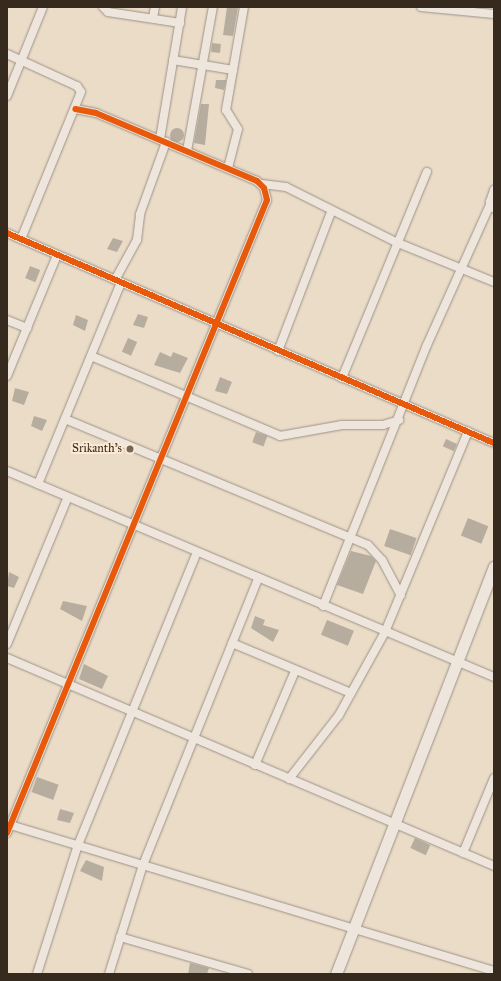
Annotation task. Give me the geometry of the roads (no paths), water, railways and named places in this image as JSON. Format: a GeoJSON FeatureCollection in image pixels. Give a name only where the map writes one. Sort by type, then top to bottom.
{"type":"FeatureCollection","features":[{"type":"Feature","properties":{"kind":"main road"},"geometry":{"type":"LineString","coordinates":[[336,974],[351,928],[494,567]]}},
{"type":"Feature","properties":{"kind":"street"},"geometry":{"type":"LineString","coordinates":[[7,96],[43,7]]}},
{"type":"Feature","properties":{"kind":"street"},"geometry":{"type":"LineString","coordinates":[[103,7],[180,23]]}},
{"type":"Feature","properties":{"kind":"street"},"geometry":{"type":"LineString","coordinates":[[153,18],[155,7]]}},
{"type":"Feature","properties":{"kind":"street"},"geometry":{"type":"LineString","coordinates":[[38,484],[91,356],[118,281],[137,240],[140,214],[163,141],[173,60],[182,7]]}},
{"type":"Feature","properties":{"kind":"street"},"geometry":{"type":"LineString","coordinates":[[187,151],[204,65],[213,7]]}},
{"type":"Feature","properties":{"kind":"street"},"geometry":{"type":"LineString","coordinates":[[228,168],[238,129],[237,123],[225,114],[244,7]]}},
{"type":"Feature","properties":{"kind":"street"},"geometry":{"type":"LineString","coordinates":[[421,7],[494,14]]}},
{"type":"Feature","properties":{"kind":"street"},"geometry":{"type":"LineString","coordinates":[[7,54],[80,89],[75,109],[21,240]]}},
{"type":"Feature","properties":{"kind":"street"},"geometry":{"type":"LineString","coordinates":[[173,60],[233,70]]}},
{"type":"Feature","properties":{"kind":"street"},"geometry":{"type":"LineString","coordinates":[[75,109],[96,113],[228,168],[262,184],[281,185],[331,212],[398,243],[494,282]]}},
{"type":"Feature","properties":{"kind":"street"},"geometry":{"type":"LineString","coordinates":[[342,378],[427,172]]}},
{"type":"Feature","properties":{"kind":"street"},"geometry":{"type":"LineString","coordinates":[[262,184],[266,204],[131,524],[8,827],[78,845],[494,970]]}},
{"type":"Feature","properties":{"kind":"street"},"geometry":{"type":"LineString","coordinates":[[323,606],[459,268],[492,207],[494,190]]}},
{"type":"Feature","properties":{"kind":"street"},"geometry":{"type":"LineString","coordinates":[[278,351],[331,212]]}},
{"type":"Feature","properties":{"kind":"street"},"geometry":{"type":"LineString","coordinates":[[7,233],[494,443]]}},
{"type":"Feature","properties":{"kind":"street"},"geometry":{"type":"LineString","coordinates":[[7,376],[57,255]]}},
{"type":"Feature","properties":{"kind":"street"},"geometry":{"type":"LineString","coordinates":[[7,320],[27,328]]}},
{"type":"Feature","properties":{"kind":"street"},"geometry":{"type":"LineString","coordinates":[[91,356],[285,436],[342,426],[383,425],[399,420]]}},
{"type":"Feature","properties":{"kind":"street"},"geometry":{"type":"LineString","coordinates":[[65,419],[294,517],[351,537],[379,555],[400,595]]}},
{"type":"Feature","properties":{"kind":"street"},"geometry":{"type":"LineString","coordinates":[[289,779],[336,720],[385,632],[468,432]]}},
{"type":"Feature","properties":{"kind":"street"},"geometry":{"type":"LineString","coordinates":[[7,471],[258,579],[494,677]]}},
{"type":"Feature","properties":{"kind":"street"},"geometry":{"type":"LineString","coordinates":[[7,644],[68,497]]}},
{"type":"Feature","properties":{"kind":"street"},"geometry":{"type":"LineString","coordinates":[[37,974],[78,845],[130,710],[197,552]]}},
{"type":"Feature","properties":{"kind":"street"},"geometry":{"type":"LineString","coordinates":[[109,974],[143,865],[258,579]]}},
{"type":"Feature","properties":{"kind":"street"},"geometry":{"type":"LineString","coordinates":[[232,643],[295,671],[351,693]]}},
{"type":"Feature","properties":{"kind":"street"},"geometry":{"type":"LineString","coordinates":[[7,658],[494,866]]}},
{"type":"Feature","properties":{"kind":"street"},"geometry":{"type":"LineString","coordinates":[[255,765],[295,671]]}},
{"type":"Feature","properties":{"kind":"street"},"geometry":{"type":"LineString","coordinates":[[463,853],[494,778]]}},
{"type":"Feature","properties":{"kind":"street"},"geometry":{"type":"LineString","coordinates":[[120,937],[248,974]]}},
{"type":"Feature","properties":{"kind":"place","name":"Srikanth's"},"geometry":{"type":"Point","coordinates":[130,449]}}]}
